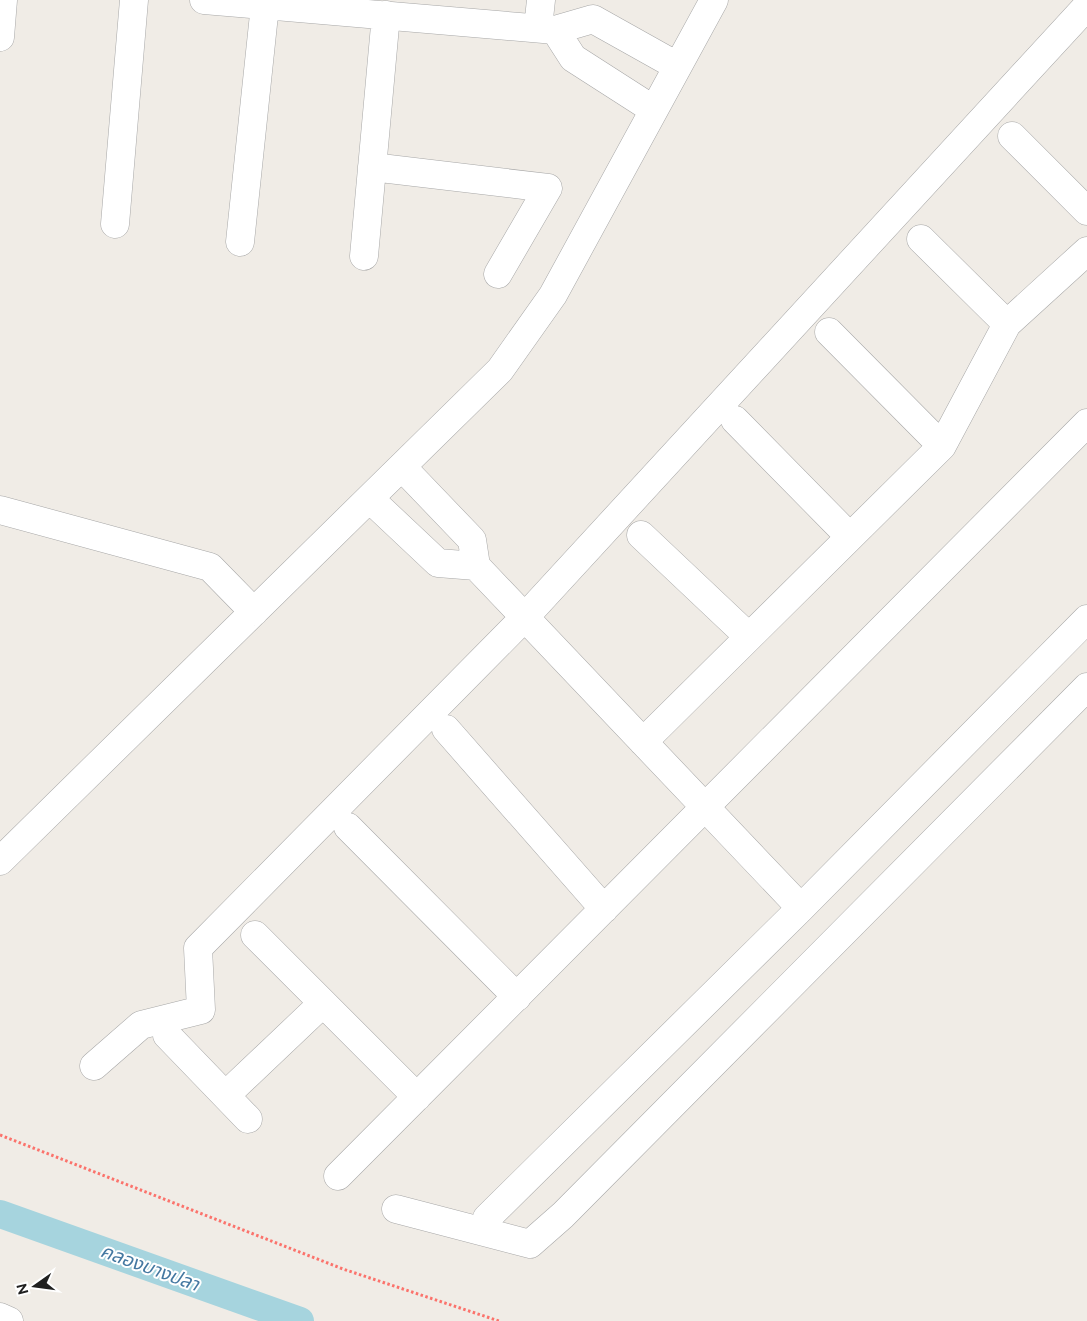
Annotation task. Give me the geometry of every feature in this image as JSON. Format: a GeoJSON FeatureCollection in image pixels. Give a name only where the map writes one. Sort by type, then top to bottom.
{"type":"FeatureCollection","features":[{"type":"Feature","properties":{"kind":"street"},"geometry":{"type":"LineString","coordinates":[[0,37],[3,0]]}},
{"type":"Feature","properties":{"kind":"street"},"geometry":{"type":"LineString","coordinates":[[115,224],[134,0]]}},
{"type":"Feature","properties":{"kind":"street"},"geometry":{"type":"LineString","coordinates":[[204,0],[546,29],[593,18],[677,66]]}},
{"type":"Feature","properties":{"kind":"street"},"geometry":{"type":"LineString","coordinates":[[541,0],[546,29],[572,58],[654,110]]}},
{"type":"Feature","properties":{"kind":"street"},"geometry":{"type":"LineString","coordinates":[[0,861],[500,370],[553,295],[714,0]]}},
{"type":"Feature","properties":{"kind":"street"},"geometry":{"type":"LineString","coordinates":[[240,242],[266,5]]}},
{"type":"Feature","properties":{"kind":"street"},"geometry":{"type":"LineString","coordinates":[[94,1066],[140,1025],[201,1010],[198,948],[524,617],[1087,6]]}},
{"type":"Feature","properties":{"kind":"street"},"geometry":{"type":"LineString","coordinates":[[364,256],[386,15]]}},
{"type":"Feature","properties":{"kind":"street"},"geometry":{"type":"LineString","coordinates":[[1012,136],[1087,211]]}},
{"type":"Feature","properties":{"kind":"street"},"geometry":{"type":"LineString","coordinates":[[372,167],[548,188],[498,274]]}},
{"type":"Feature","properties":{"kind":"street"},"geometry":{"type":"LineString","coordinates":[[921,239],[1007,324]]}},
{"type":"Feature","properties":{"kind":"street"},"geometry":{"type":"LineString","coordinates":[[643,742],[942,446],[1007,324],[1087,252]]}},
{"type":"Feature","properties":{"kind":"street"},"geometry":{"type":"LineString","coordinates":[[829,332],[942,446]]}},
{"type":"Feature","properties":{"kind":"street"},"geometry":{"type":"LineString","coordinates":[[735,420],[850,537]]}},
{"type":"Feature","properties":{"kind":"street"},"geometry":{"type":"LineString","coordinates":[[338,1176],[1087,424]]}},
{"type":"Feature","properties":{"kind":"street"},"geometry":{"type":"LineString","coordinates":[[402,467],[472,540],[476,566],[801,908]]}},
{"type":"Feature","properties":{"kind":"street"},"geometry":{"type":"LineString","coordinates":[[370,499],[438,563],[476,566]]}},
{"type":"Feature","properties":{"kind":"street"},"geometry":{"type":"LineString","coordinates":[[0,510],[210,567],[254,612]]}},
{"type":"Feature","properties":{"kind":"street"},"geometry":{"type":"LineString","coordinates":[[642,535],[749,637]]}},
{"type":"Feature","properties":{"kind":"street"},"geometry":{"type":"LineString","coordinates":[[487,1218],[801,908],[1087,619]]}},
{"type":"Feature","properties":{"kind":"street"},"geometry":{"type":"LineString","coordinates":[[396,1209],[530,1244],[570,1208],[1087,687]]}},
{"type":"Feature","properties":{"kind":"street"},"geometry":{"type":"LineString","coordinates":[[446,730],[604,909]]}},
{"type":"Feature","properties":{"kind":"street"},"geometry":{"type":"LineString","coordinates":[[348,827],[517,997]]}},
{"type":"Feature","properties":{"kind":"street"},"geometry":{"type":"LineString","coordinates":[[255,935],[417,1097]]}},
{"type":"Feature","properties":{"kind":"street"},"geometry":{"type":"LineString","coordinates":[[226,1095],[323,1002]]}},
{"type":"Feature","properties":{"kind":"street"},"geometry":{"type":"LineString","coordinates":[[167,1035],[248,1119]]}},
{"type":"Feature","properties":{"kind":"street"},"geometry":{"type":"LineString","coordinates":[[0,1318],[9,1321]]}},
{"type":"Feature","properties":{"kind":"path"},"geometry":{"type":"LineString","coordinates":[[0,1135],[343,1269],[499,1321]]}},
{"type":"Feature","properties":{"kind":"waterway","name":"คลองบางปลา"},"geometry":{"type":"LineString","coordinates":[[0,1214],[300,1321]]}}]}
